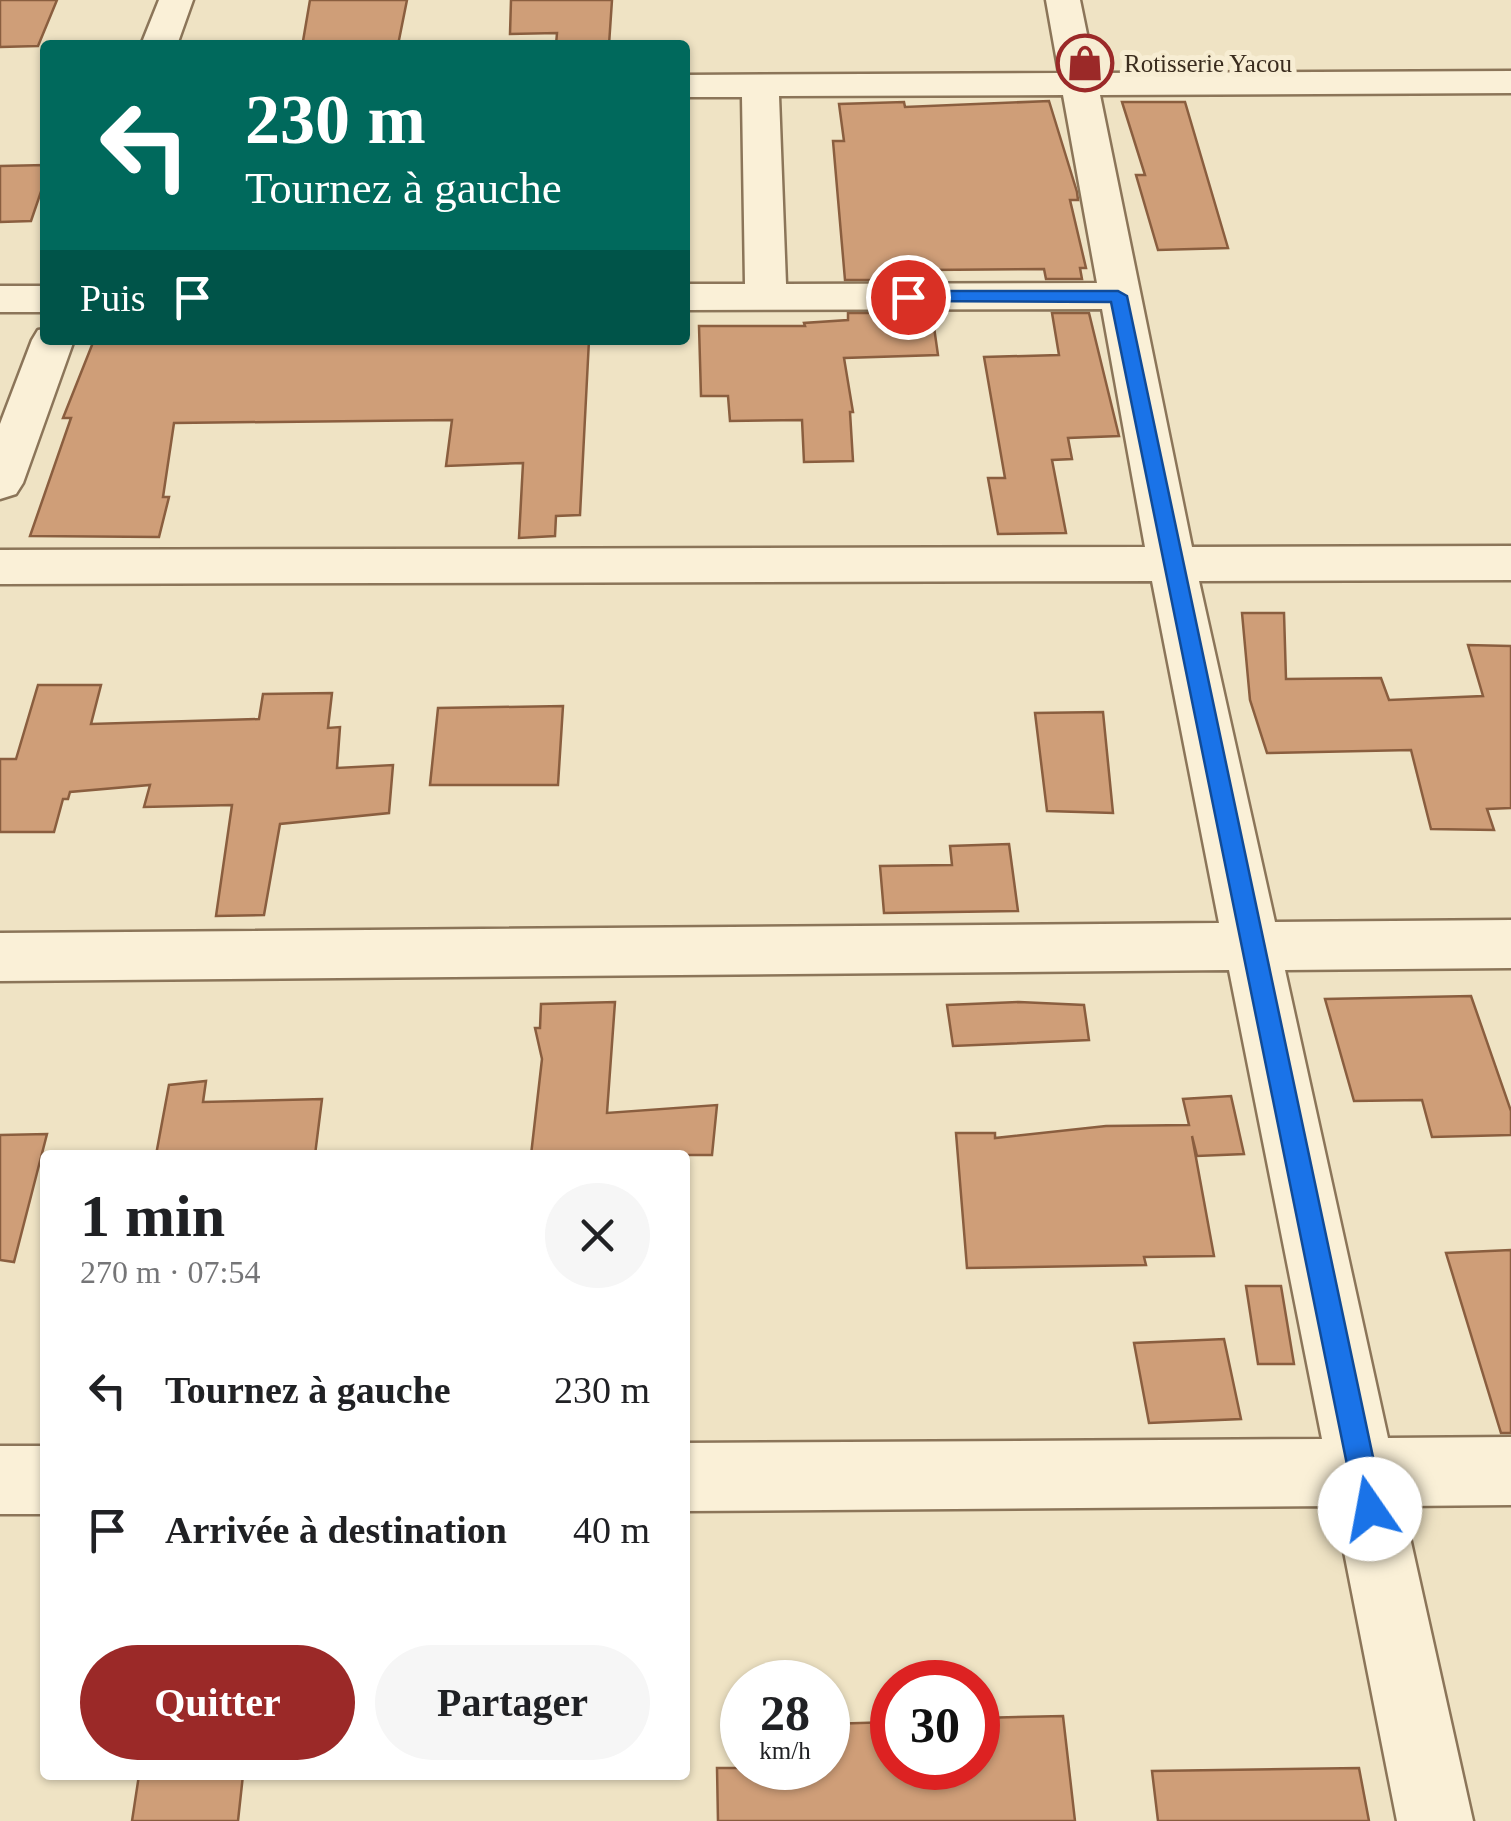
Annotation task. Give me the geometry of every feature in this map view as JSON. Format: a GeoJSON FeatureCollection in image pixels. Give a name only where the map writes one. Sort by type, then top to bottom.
{"type":"FeatureCollection","features":[{"type":"Feature","properties":{"kind":"street"},"geometry":{"type":"LineString","coordinates":[[162,40],[176,0]]}},
{"type":"Feature","properties":{"kind":"street"},"geometry":{"type":"LineString","coordinates":[[1063,0],[1172,564],[1435,1821]]}},
{"type":"Feature","properties":{"kind":"street"},"geometry":{"type":"LineString","coordinates":[[690,86],[1511,82]]}},
{"type":"Feature","properties":{"kind":"street"},"geometry":{"type":"LineString","coordinates":[[760,86],[766,297]]}},
{"type":"Feature","properties":{"kind":"street"},"geometry":{"type":"LineString","coordinates":[[690,297],[1118,296]]}},
{"type":"Feature","properties":{"kind":"street"},"geometry":{"type":"LineString","coordinates":[[0,299],[40,299]]}},
{"type":"Feature","properties":{"kind":"street"},"geometry":{"type":"LineString","coordinates":[[0,483],[51,345]]}},
{"type":"Feature","properties":{"kind":"street"},"geometry":{"type":"LineString","coordinates":[[0,566],[1511,563]]}},
{"type":"Feature","properties":{"kind":"street"},"geometry":{"type":"LineString","coordinates":[[0,957],[1511,944]]}},
{"type":"Feature","properties":{"kind":"street"},"geometry":{"type":"LineString","coordinates":[[690,1477],[1511,1472]]}},
{"type":"Feature","properties":{"kind":"street"},"geometry":{"type":"LineString","coordinates":[[0,1480],[40,1480]]}},
{"type":"Feature","properties":{"kind":"building"},"geometry":{"type":"Polygon","coordinates":[[[0,0],[57,0],[38,46],[0,47],[0,0]]]}},
{"type":"Feature","properties":{"kind":"building"},"geometry":{"type":"Polygon","coordinates":[[[310,0],[407,0],[399,40],[303,40],[310,0]]]}},
{"type":"Feature","properties":{"kind":"building"},"geometry":{"type":"Polygon","coordinates":[[[511,0],[612,0],[609,40],[556,40],[557,33],[510,34],[511,0]]]}},
{"type":"Feature","properties":{"kind":"building"},"geometry":{"type":"Polygon","coordinates":[[[1049,101],[1077,192],[1078,200],[1070,200],[1086,268],[1080,268],[1082,279],[1046,279],[1044,269],[926,270],[927,280],[845,280],[833,141],[844,141],[839,104],[904,102],[905,107],[1049,101]]]}},
{"type":"Feature","properties":{"kind":"building"},"geometry":{"type":"Polygon","coordinates":[[[1122,102],[1185,102],[1228,248],[1158,250],[1136,175],[1145,175],[1122,102]]]}},
{"type":"Feature","properties":{"kind":"building"},"geometry":{"type":"Polygon","coordinates":[[[40,165],[40,195],[31,221],[0,222],[0,166],[40,165]]]}},
{"type":"Feature","properties":{"kind":"building"},"geometry":{"type":"Polygon","coordinates":[[[848,313],[932,313],[938,355],[844,358],[853,412],[853,461],[804,462],[802,420],[730,421],[728,396],[701,396],[699,326],[805,326],[804,323],[848,320],[848,313]]]}},
{"type":"Feature","properties":{"kind":"building"},"geometry":{"type":"Polygon","coordinates":[[[1052,313],[1089,313],[1119,436],[1068,438],[1072,459],[1052,460],[1066,533],[998,534],[988,478],[1005,478],[984,357],[1059,355],[1052,313]]]}},
{"type":"Feature","properties":{"kind":"building"},"geometry":{"type":"Polygon","coordinates":[[[92,345],[589,345],[580,515],[556,516],[555,536],[519,538],[523,463],[446,466],[452,420],[174,423],[163,497],[169,497],[159,537],[30,536],[71,418],[63,418],[92,345]]]}},
{"type":"Feature","properties":{"kind":"building"},"geometry":{"type":"Polygon","coordinates":[[[1242,613],[1284,613],[1286,679],[1381,678],[1389,700],[1483,696],[1468,645],[1511,646],[1511,808],[1487,809],[1494,830],[1431,829],[1411,750],[1267,753],[1250,700],[1242,613]]]}},
{"type":"Feature","properties":{"kind":"building"},"geometry":{"type":"Polygon","coordinates":[[[38,685],[101,685],[91,724],[259,719],[263,694],[332,693],[328,728],[340,727],[337,768],[393,765],[389,813],[280,824],[264,915],[216,916],[232,805],[144,807],[150,785],[70,792],[68,799],[63,799],[54,832],[0,832],[0,759],[16,759],[38,685]]]}},
{"type":"Feature","properties":{"kind":"building"},"geometry":{"type":"Polygon","coordinates":[[[563,706],[558,785],[430,785],[438,708],[563,706]]]}},
{"type":"Feature","properties":{"kind":"building"},"geometry":{"type":"Polygon","coordinates":[[[1103,712],[1113,813],[1047,811],[1035,713],[1103,712]]]}},
{"type":"Feature","properties":{"kind":"building"},"geometry":{"type":"Polygon","coordinates":[[[1009,844],[1018,911],[884,913],[880,866],[952,865],[950,846],[1009,844]]]}},
{"type":"Feature","properties":{"kind":"building"},"geometry":{"type":"Polygon","coordinates":[[[1471,996],[1511,1111],[1511,1135],[1432,1137],[1422,1100],[1354,1101],[1325,999],[1471,996]]]}},
{"type":"Feature","properties":{"kind":"building"},"geometry":{"type":"Polygon","coordinates":[[[615,1002],[607,1113],[717,1105],[712,1155],[690,1155],[690,1150],[532,1150],[542,1059],[535,1028],[540,1028],[541,1004],[615,1002]]]}},
{"type":"Feature","properties":{"kind":"building"},"geometry":{"type":"Polygon","coordinates":[[[947,1005],[1084,1005],[1089,1040],[953,1046],[947,1005]]]}},
{"type":"Feature","properties":{"kind":"building"},"geometry":{"type":"Polygon","coordinates":[[[206,1081],[203,1102],[322,1099],[316,1150],[157,1150],[169,1085],[206,1081]]]}},
{"type":"Feature","properties":{"kind":"building"},"geometry":{"type":"Polygon","coordinates":[[[1231,1096],[1244,1154],[1197,1156],[1192,1136],[1214,1256],[1144,1257],[1146,1265],[967,1268],[956,1133],[995,1133],[995,1138],[1106,1126],[1189,1125],[1183,1099],[1231,1096]]]}},
{"type":"Feature","properties":{"kind":"building"},"geometry":{"type":"Polygon","coordinates":[[[47,1134],[14,1262],[0,1260],[0,1135],[47,1134]]]}},
{"type":"Feature","properties":{"kind":"building"},"geometry":{"type":"Polygon","coordinates":[[[1511,1250],[1511,1433],[1501,1433],[1446,1253],[1511,1250]]]}},
{"type":"Feature","properties":{"kind":"building"},"geometry":{"type":"Polygon","coordinates":[[[1246,1286],[1281,1286],[1294,1364],[1258,1364],[1246,1286]]]}},
{"type":"Feature","properties":{"kind":"building"},"geometry":{"type":"Polygon","coordinates":[[[1224,1339],[1241,1419],[1149,1423],[1134,1343],[1224,1339]]]}},
{"type":"Feature","properties":{"kind":"building"},"geometry":{"type":"Polygon","coordinates":[[[1063,1716],[1075,1821],[718,1821],[717,1768],[720,1790],[850,1790],[850,1723],[870,1723],[870,1790],[1000,1790],[1000,1717],[1063,1716]]]}},
{"type":"Feature","properties":{"kind":"building"},"geometry":{"type":"Polygon","coordinates":[[[1359,1768],[1369,1821],[1158,1821],[1152,1771],[1359,1768]]]}},
{"type":"Feature","properties":{"kind":"building"},"geometry":{"type":"Polygon","coordinates":[[[138,1780],[242,1780],[238,1821],[132,1821],[138,1780]]]}},
{"type":"Feature","properties":{"kind":"place","name":"Rotisserie Yacou"},"geometry":{"type":"Point","coordinates":[1085,63]}},
{"type":"Feature","properties":{"kind":"route"},"geometry":{"type":"LineString","coordinates":[[908,297],[1118,296],[1370,1509]]}}]}
